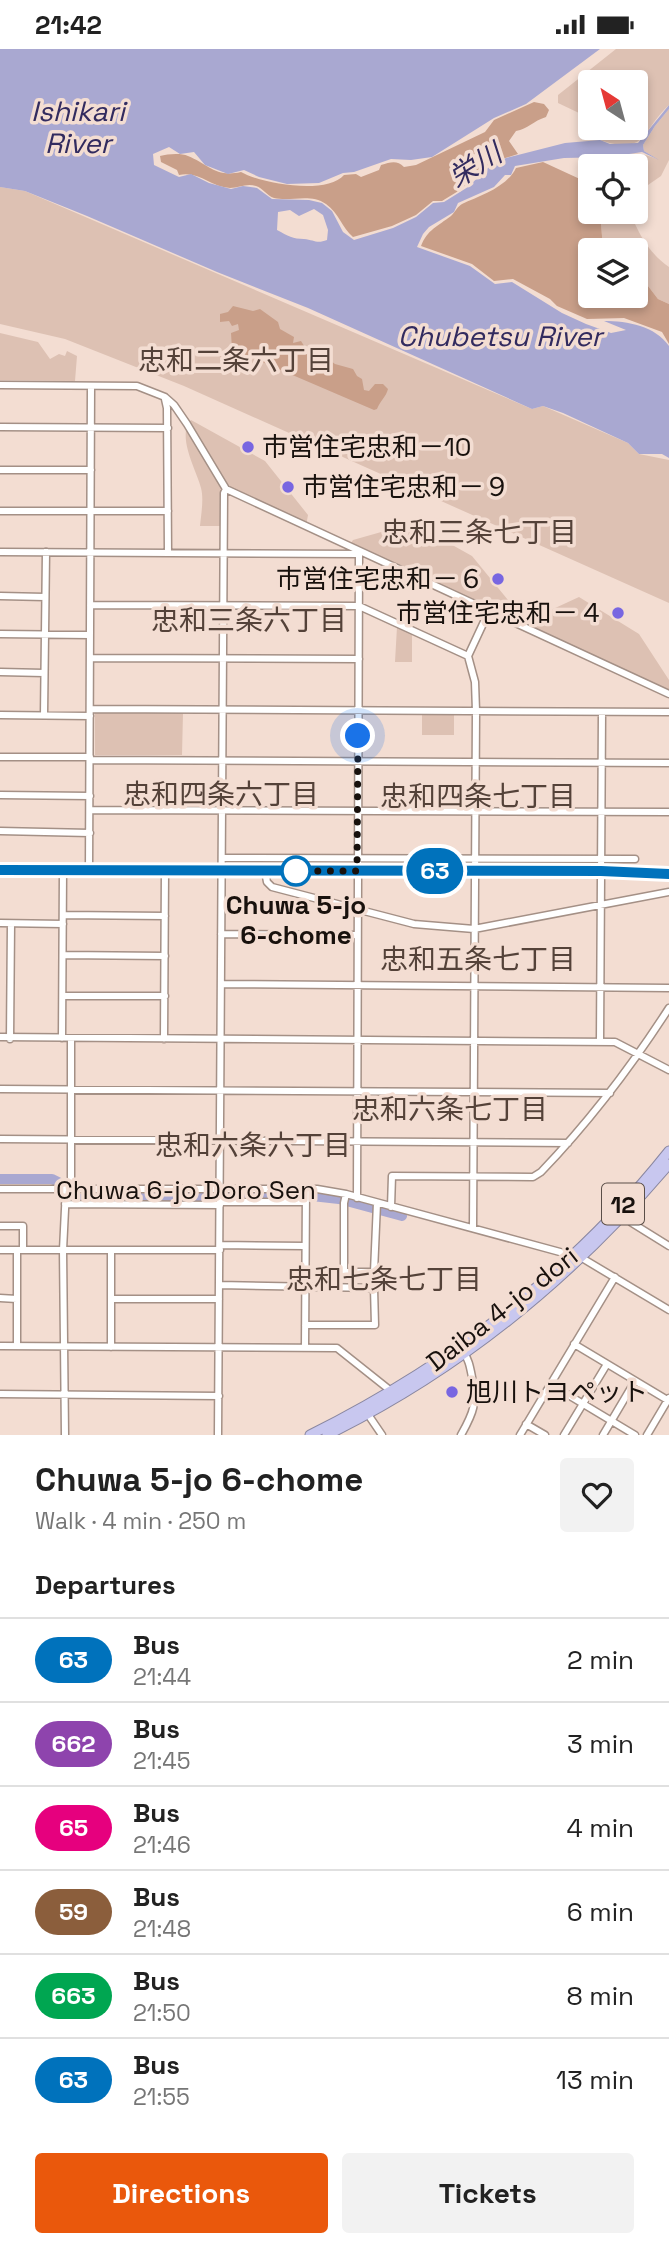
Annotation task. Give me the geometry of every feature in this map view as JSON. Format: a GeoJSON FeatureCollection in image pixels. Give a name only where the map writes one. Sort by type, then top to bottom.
{"type":"FeatureCollection","features":[{"type":"Feature","properties":{"kind":"highway","name":"Daiba 4-jo dori"},"geometry":{"type":"LineString","coordinates":[[327,1435],[463,1350],[578,1256],[666,1164],[669,1151]]}},
{"type":"Feature","properties":{"kind":"highway","name":"Daiba 4-jo dori"},"geometry":{"type":"LineString","coordinates":[[310,1435],[367,1411]]}},
{"type":"Feature","properties":{"kind":"main road"},"geometry":{"type":"LineString","coordinates":[[0,870],[601,871],[669,874]]}},
{"type":"Feature","properties":{"kind":"street"},"geometry":{"type":"LineString","coordinates":[[0,385],[137,386],[165,397],[187,424],[226,489],[669,694]]}},
{"type":"Feature","properties":{"kind":"street"},"geometry":{"type":"LineString","coordinates":[[89,871],[91,386]]}},
{"type":"Feature","properties":{"kind":"street"},"geometry":{"type":"LineString","coordinates":[[165,397],[168,428],[168,553]]}},
{"type":"Feature","properties":{"kind":"street"},"geometry":{"type":"LineString","coordinates":[[0,428],[168,428]]}},
{"type":"Feature","properties":{"kind":"street"},"geometry":{"type":"LineString","coordinates":[[0,470],[91,470]]}},
{"type":"Feature","properties":{"kind":"street"},"geometry":{"type":"LineString","coordinates":[[218,1435],[226,489]]}},
{"type":"Feature","properties":{"kind":"street"},"geometry":{"type":"LineString","coordinates":[[0,511],[167,511]]}},
{"type":"Feature","properties":{"kind":"street"},"geometry":{"type":"LineString","coordinates":[[0,552],[359,552]]}},
{"type":"Feature","properties":{"kind":"street"},"geometry":{"type":"LineString","coordinates":[[44,715],[46,552]]}},
{"type":"Feature","properties":{"kind":"street"},"geometry":{"type":"LineString","coordinates":[[357,1198],[359,552]]}},
{"type":"Feature","properties":{"kind":"street"},"geometry":{"type":"LineString","coordinates":[[0,596],[45,597]]}},
{"type":"Feature","properties":{"kind":"street"},"geometry":{"type":"LineString","coordinates":[[90,605],[359,607],[468,656]]}},
{"type":"Feature","properties":{"kind":"street"},"geometry":{"type":"LineString","coordinates":[[472,1228],[476,712],[475,682],[468,656],[489,611]]}},
{"type":"Feature","properties":{"kind":"street"},"geometry":{"type":"LineString","coordinates":[[0,634],[90,635]]}},
{"type":"Feature","properties":{"kind":"street"},"geometry":{"type":"LineString","coordinates":[[90,658],[359,659]]}},
{"type":"Feature","properties":{"kind":"street"},"geometry":{"type":"LineString","coordinates":[[0,672],[44,673]]}},
{"type":"Feature","properties":{"kind":"street"},"geometry":{"type":"LineString","coordinates":[[0,715],[223,710],[669,712]]}},
{"type":"Feature","properties":{"kind":"street"},"geometry":{"type":"LineString","coordinates":[[600,1041],[603,712]]}},
{"type":"Feature","properties":{"kind":"street"},"geometry":{"type":"LineString","coordinates":[[0,757],[669,763]]}},
{"type":"Feature","properties":{"kind":"street"},"geometry":{"type":"LineString","coordinates":[[0,795],[90,796]]}},
{"type":"Feature","properties":{"kind":"street"},"geometry":{"type":"LineString","coordinates":[[90,810],[669,813]]}},
{"type":"Feature","properties":{"kind":"street"},"geometry":{"type":"LineString","coordinates":[[0,831],[90,833]]}},
{"type":"Feature","properties":{"kind":"street"},"geometry":{"type":"LineString","coordinates":[[222,858],[635,859]]}},
{"type":"Feature","properties":{"kind":"street"},"geometry":{"type":"LineString","coordinates":[[164,1039],[165,870]]}},
{"type":"Feature","properties":{"kind":"street"},"geometry":{"type":"LineString","coordinates":[[62,1038],[63,871]]}},
{"type":"Feature","properties":{"kind":"street"},"geometry":{"type":"LineString","coordinates":[[265,871],[267,882],[272,887],[414,924],[474,929],[669,892]]}},
{"type":"Feature","properties":{"kind":"street"},"geometry":{"type":"LineString","coordinates":[[63,915],[165,916]]}},
{"type":"Feature","properties":{"kind":"street"},"geometry":{"type":"LineString","coordinates":[[0,923],[63,923]]}},
{"type":"Feature","properties":{"kind":"street"},"geometry":{"type":"LineString","coordinates":[[10,1039],[11,924]]}},
{"type":"Feature","properties":{"kind":"street"},"geometry":{"type":"LineString","coordinates":[[221,934],[357,935]]}},
{"type":"Feature","properties":{"kind":"street"},"geometry":{"type":"LineString","coordinates":[[63,955],[165,956]]}},
{"type":"Feature","properties":{"kind":"street"},"geometry":{"type":"LineString","coordinates":[[0,972],[10,972]]}},
{"type":"Feature","properties":{"kind":"street"},"geometry":{"type":"LineString","coordinates":[[221,983],[669,988]]}},
{"type":"Feature","properties":{"kind":"street"},"geometry":{"type":"LineString","coordinates":[[63,996],[165,996]]}},
{"type":"Feature","properties":{"kind":"street"},"geometry":{"type":"LineString","coordinates":[[391,1207],[392,1176],[533,1177],[541,1173],[610,1093],[640,1054],[669,1008]]}},
{"type":"Feature","properties":{"kind":"street"},"geometry":{"type":"LineString","coordinates":[[0,1037],[600,1041],[621,1044],[669,1070]]}},
{"type":"Feature","properties":{"kind":"street"},"geometry":{"type":"LineString","coordinates":[[65,1435],[63,1250],[71,1140],[71,1039]]}},
{"type":"Feature","properties":{"kind":"street"},"geometry":{"type":"LineString","coordinates":[[0,1089],[610,1093]]}},
{"type":"Feature","properties":{"kind":"street"},"geometry":{"type":"LineString","coordinates":[[0,1139],[568,1143]]}},
{"type":"Feature","properties":{"kind":"street","name":"Chuwa 6-jo Doro Sen"},"geometry":{"type":"LineString","coordinates":[[0,1189],[68,1189],[220,1198],[357,1198],[376,1206],[391,1207],[578,1256],[669,1310]]}},
{"type":"Feature","properties":{"kind":"street"},"geometry":{"type":"LineString","coordinates":[[65,1205],[306,1196],[305,1348]]}},
{"type":"Feature","properties":{"kind":"street"},"geometry":{"type":"LineString","coordinates":[[345,1198],[344,1272],[374,1272],[376,1206]]}},
{"type":"Feature","properties":{"kind":"street"},"geometry":{"type":"LineString","coordinates":[[621,1213],[669,1245]]}},
{"type":"Feature","properties":{"kind":"street"},"geometry":{"type":"LineString","coordinates":[[0,1226],[23,1226],[17,1299],[17,1346]]}},
{"type":"Feature","properties":{"kind":"street"},"geometry":{"type":"LineString","coordinates":[[0,1250],[305,1246]]}},
{"type":"Feature","properties":{"kind":"street"},"geometry":{"type":"LineString","coordinates":[[111,1250],[111,1347]]}},
{"type":"Feature","properties":{"kind":"street"},"geometry":{"type":"LineString","coordinates":[[520,1435],[615,1277]]}},
{"type":"Feature","properties":{"kind":"street"},"geometry":{"type":"LineString","coordinates":[[219,1285],[374,1288],[375,1325],[305,1325]]}},
{"type":"Feature","properties":{"kind":"street"},"geometry":{"type":"LineString","coordinates":[[0,1298],[17,1299]]}},
{"type":"Feature","properties":{"kind":"street"},"geometry":{"type":"LineString","coordinates":[[111,1299],[219,1299]]}},
{"type":"Feature","properties":{"kind":"street"},"geometry":{"type":"LineString","coordinates":[[574,1344],[669,1400],[647,1435]]}},
{"type":"Feature","properties":{"kind":"street"},"geometry":{"type":"LineString","coordinates":[[0,1346],[337,1348],[395,1394]]}},
{"type":"Feature","properties":{"kind":"street"},"geometry":{"type":"LineString","coordinates":[[461,1435],[475,1405],[469,1361],[463,1350]]}},
{"type":"Feature","properties":{"kind":"street"},"geometry":{"type":"LineString","coordinates":[[564,1435],[607,1364]]}},
{"type":"Feature","properties":{"kind":"street"},"geometry":{"type":"LineString","coordinates":[[603,1435],[635,1381]]}},
{"type":"Feature","properties":{"kind":"street"},"geometry":{"type":"LineString","coordinates":[[550,1384],[635,1435]]}},
{"type":"Feature","properties":{"kind":"street"},"geometry":{"type":"LineString","coordinates":[[0,1394],[219,1396]]}},
{"type":"Feature","properties":{"kind":"street"},"geometry":{"type":"LineString","coordinates":[[367,1411],[382,1435]]}},
{"type":"Feature","properties":{"kind":"street"},"geometry":{"type":"LineString","coordinates":[[526,1424],[545,1435]]}},
{"type":"Feature","properties":{"kind":"shaded area"},"geometry":{"type":"Polygon","coordinates":[[[616,49],[669,49],[669,105],[648,130],[648,70],[590,70],[616,49]]]}},
{"type":"Feature","properties":{"kind":"shaded area"},"geometry":{"type":"Polygon","coordinates":[[[578,79],[578,113],[558,103],[558,95],[578,79]]]}},
{"type":"Feature","properties":{"kind":"shaded area"},"geometry":{"type":"Polygon","coordinates":[[[534,102],[544,104],[549,110],[546,117],[516,131],[509,141],[518,154],[490,163],[460,190],[442,201],[433,201],[416,215],[392,226],[353,237],[334,212],[320,201],[307,198],[274,198],[256,186],[223,187],[193,175],[179,175],[177,170],[161,162],[160,156],[185,155],[219,172],[241,172],[278,183],[324,185],[344,175],[356,174],[361,177],[388,163],[404,167],[416,165],[485,132],[494,120],[534,102]]]}},
{"type":"Feature","properties":{"kind":"shaded area"},"geometry":{"type":"Polygon","coordinates":[[[669,109],[669,160],[661,176],[648,185],[648,156],[657,159],[644,151],[643,145],[669,109]]]}},
{"type":"Feature","properties":{"kind":"shaded area"},"geometry":{"type":"Polygon","coordinates":[[[600,140],[639,140],[627,145],[600,140]]]}},
{"type":"Feature","properties":{"kind":"shaded area"},"geometry":{"type":"Polygon","coordinates":[[[543,162],[578,178],[578,224],[601,224],[602,238],[578,238],[578,308],[648,308],[648,286],[658,299],[669,304],[669,344],[662,332],[624,318],[587,319],[557,306],[550,299],[513,279],[494,281],[472,264],[421,246],[430,232],[461,205],[500,186],[516,168],[543,162]]]}},
{"type":"Feature","properties":{"kind":"shaded area"},"geometry":{"type":"Polygon","coordinates":[[[0,187],[25,191],[532,409],[543,406],[628,443],[639,454],[669,460],[669,603],[184,386],[65,339],[0,324],[0,187]]]}},
{"type":"Feature","properties":{"kind":"shaded area"},"geometry":{"type":"Polygon","coordinates":[[[601,224],[635,224],[642,238],[602,238],[601,224]]]}},
{"type":"Feature","properties":{"kind":"shaded area"},"geometry":{"type":"Polygon","coordinates":[[[648,247],[669,267],[669,304],[658,299],[648,286],[648,247]]]}},
{"type":"Feature","properties":{"kind":"shaded area"},"geometry":{"type":"Polygon","coordinates":[[[233,306],[253,311],[260,309],[278,322],[280,329],[294,337],[293,343],[301,341],[306,349],[315,349],[335,364],[353,369],[362,379],[364,390],[369,391],[375,384],[383,384],[388,389],[377,409],[232,349],[231,333],[239,330],[238,324],[232,326],[229,321],[220,322],[220,314],[228,312],[233,306]]]}},
{"type":"Feature","properties":{"kind":"shaded area"},"geometry":{"type":"Polygon","coordinates":[[[0,333],[38,342],[50,359],[59,354],[65,356],[67,351],[77,356],[75,381],[0,380],[0,333]]]}},
{"type":"Feature","properties":{"kind":"shaded area"},"geometry":{"type":"Polygon","coordinates":[[[191,420],[265,461],[308,515],[306,526],[226,489],[224,526],[200,526],[202,492],[189,454],[186,435],[191,420]]]}},
{"type":"Feature","properties":{"kind":"shaded area"},"geometry":{"type":"Polygon","coordinates":[[[413,523],[472,556],[517,611],[512,621],[349,546],[353,540],[413,523]]]}},
{"type":"Feature","properties":{"kind":"shaded area"},"geometry":{"type":"Polygon","coordinates":[[[579,597],[639,634],[669,680],[669,694],[524,627],[527,621],[579,597]]]}},
{"type":"Feature","properties":{"kind":"shaded area"},"geometry":{"type":"Polygon","coordinates":[[[397,627],[412,634],[412,662],[395,662],[397,627]]]}},
{"type":"Feature","properties":{"kind":"shaded area"},"geometry":{"type":"Polygon","coordinates":[[[95,712],[183,713],[182,755],[95,755],[95,712]]]}},
{"type":"Feature","properties":{"kind":"shaded area"},"geometry":{"type":"Polygon","coordinates":[[[422,714],[454,714],[454,735],[422,735],[422,714]]]}},
{"type":"Feature","properties":{"kind":"water"},"geometry":{"type":"Polygon","coordinates":[[[0,49],[600,49],[526,104],[494,118],[432,157],[391,159],[319,183],[287,184],[244,170],[228,174],[205,165],[194,152],[180,154],[169,147],[153,154],[154,165],[179,177],[191,174],[209,183],[231,189],[243,186],[257,188],[272,199],[322,203],[332,211],[343,232],[354,240],[393,228],[416,217],[433,203],[444,202],[468,187],[491,165],[506,158],[565,143],[600,140],[610,144],[638,143],[646,140],[643,145],[644,151],[659,160],[642,152],[578,154],[578,158],[515,166],[511,175],[505,175],[494,187],[458,203],[454,212],[429,227],[417,247],[470,266],[495,284],[512,282],[562,313],[586,324],[611,333],[626,330],[604,321],[622,322],[649,329],[663,339],[669,346],[669,458],[662,454],[639,454],[628,443],[563,413],[543,406],[532,409],[308,308],[25,191],[0,187],[0,49]],[[314,209],[299,216],[290,210],[278,212],[277,230],[294,238],[324,241],[327,240],[328,230],[323,215],[314,209]]]}},
{"type":"Feature","properties":{"kind":"water"},"geometry":{"type":"Polygon","coordinates":[[[669,105],[669,109],[648,137],[648,131],[669,105]]]}},
{"type":"Feature","properties":{"kind":"waterway"},"geometry":{"type":"LineString","coordinates":[[0,1179],[52,1179],[62,1184]]}},
{"type":"Feature","properties":{"kind":"waterway"},"geometry":{"type":"LineString","coordinates":[[73,1196],[79,1199],[312,1196],[339,1199],[402,1216]]}},
{"type":"Feature","properties":{"kind":"bus line","name":"63"},"geometry":{"type":"LineString","coordinates":[[0,870],[601,871],[669,874]]}},
{"type":"Feature","properties":{"kind":"place","name":"市営住宅忠和－10"},"geometry":{"type":"Point","coordinates":[248,447]}},
{"type":"Feature","properties":{"kind":"place","name":"市営住宅忠和－９"},"geometry":{"type":"Point","coordinates":[288,487]}},
{"type":"Feature","properties":{"kind":"place","name":"市営住宅忠和－６"},"geometry":{"type":"Point","coordinates":[498,579]}},
{"type":"Feature","properties":{"kind":"place","name":"市営住宅忠和－４"},"geometry":{"type":"Point","coordinates":[618,613]}},
{"type":"Feature","properties":{"kind":"place","name":"Chuwa 5-jo 6-chome"},"geometry":{"type":"Point","coordinates":[296,871]}},
{"type":"Feature","properties":{"kind":"place","name":"旭川トヨペット"},"geometry":{"type":"Point","coordinates":[452,1392]}},
{"type":"Feature","properties":{"kind":"district","name":"忠和二条六丁目"},"geometry":{"type":"Point","coordinates":[236,360]}},
{"type":"Feature","properties":{"kind":"district","name":"忠和三条七丁目"},"geometry":{"type":"Point","coordinates":[479,532]}},
{"type":"Feature","properties":{"kind":"district","name":"忠和三条六丁目"},"geometry":{"type":"Point","coordinates":[249,620]}},
{"type":"Feature","properties":{"kind":"district","name":"忠和四条六丁目"},"geometry":{"type":"Point","coordinates":[221,794]}},
{"type":"Feature","properties":{"kind":"district","name":"忠和四条七丁目"},"geometry":{"type":"Point","coordinates":[478,796]}},
{"type":"Feature","properties":{"kind":"district","name":"忠和五条七丁目"},"geometry":{"type":"Point","coordinates":[478,959]}},
{"type":"Feature","properties":{"kind":"district","name":"忠和六条七丁目"},"geometry":{"type":"Point","coordinates":[450,1109]}},
{"type":"Feature","properties":{"kind":"district","name":"忠和六条六丁目"},"geometry":{"type":"Point","coordinates":[253,1145]}},
{"type":"Feature","properties":{"kind":"district","name":"忠和七条七丁目"},"geometry":{"type":"Point","coordinates":[384,1279]}},
{"type":"Feature","properties":{"kind":"route"},"geometry":{"type":"LineString","coordinates":[[296,871],[288,871],[357,871],[358,736]]}},
{"type":"Feature","properties":{"kind":"water label","name":"Ishikari River"},"geometry":{"type":"Point","coordinates":[78,127]}},
{"type":"Feature","properties":{"kind":"water label","name":"栄川"},"geometry":{"type":"Point","coordinates":[475,165]}},
{"type":"Feature","properties":{"kind":"water label","name":"Chubetsu River"},"geometry":{"type":"Point","coordinates":[500,336]}}]}
